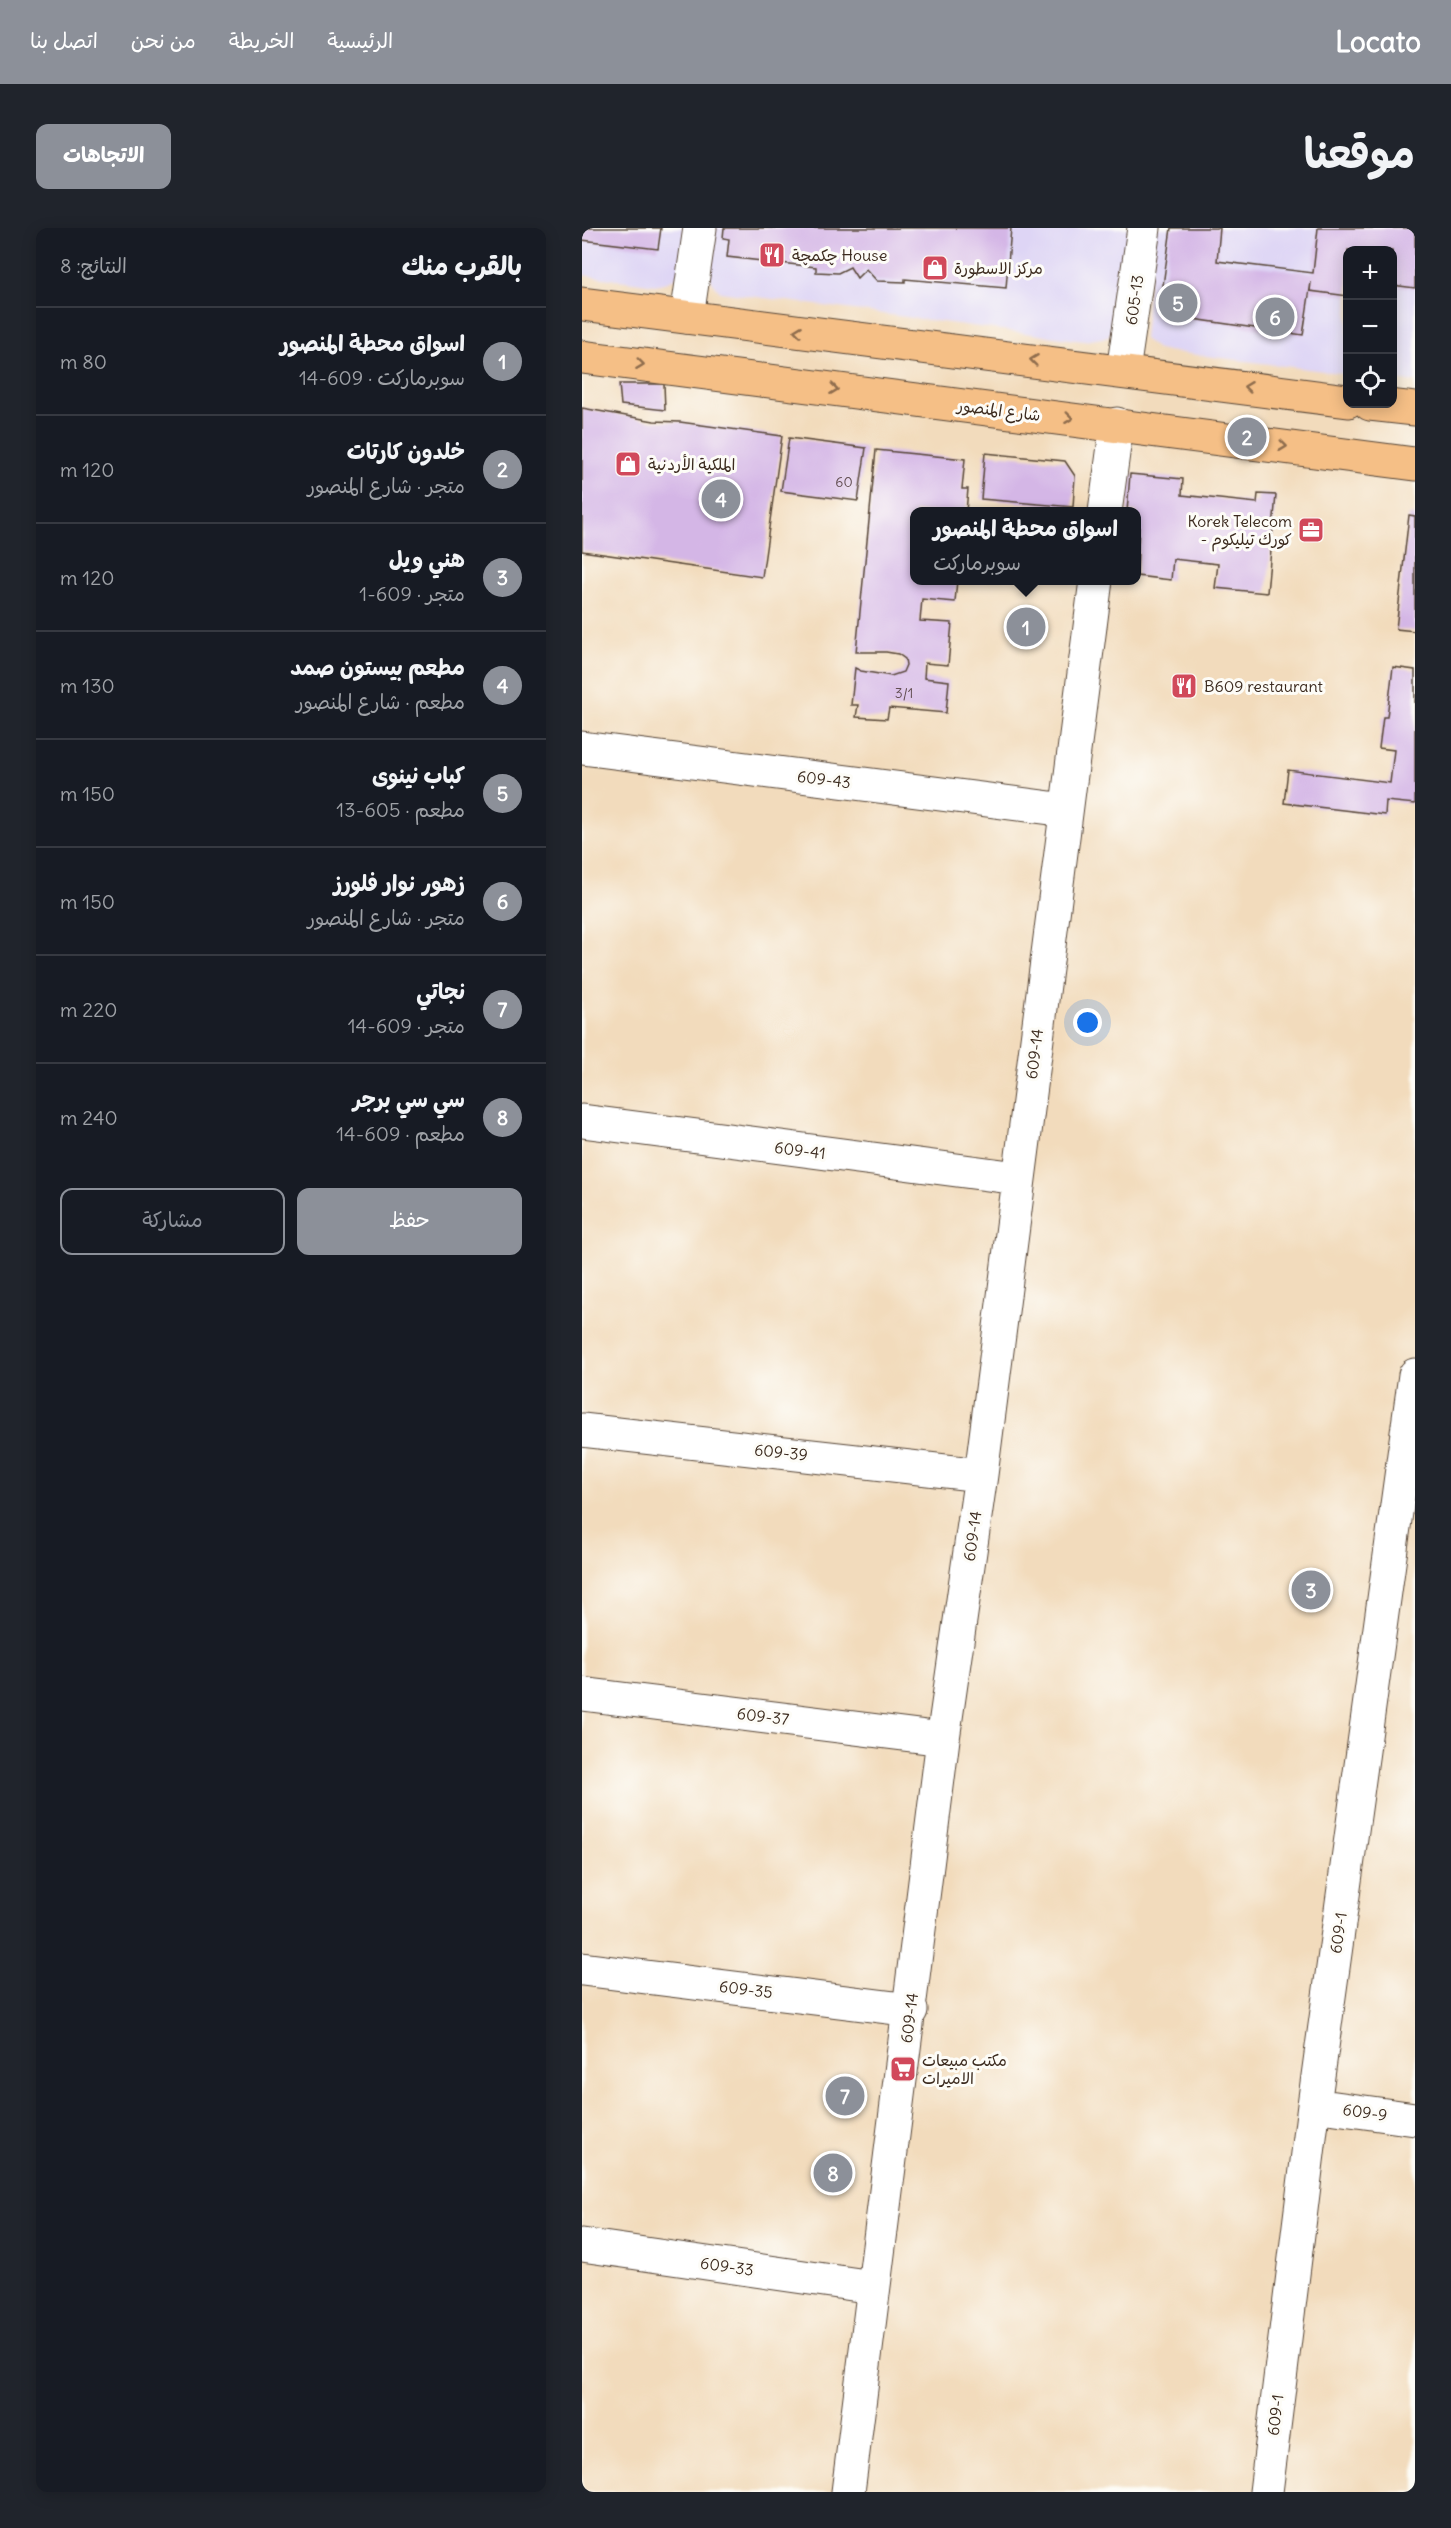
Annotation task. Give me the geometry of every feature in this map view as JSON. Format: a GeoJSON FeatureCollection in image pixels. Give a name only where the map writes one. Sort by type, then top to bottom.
{"type":"FeatureCollection","features":[{"type":"Feature","properties":{"kind":"main road"},"geometry":{"type":"LineString","coordinates":[[582,304],[1343,399]]}},
{"type":"Feature","properties":{"kind":"main road","name":"شارع المنصور"},"geometry":{"type":"LineString","coordinates":[[582,357],[1415,464]]}},
{"type":"Feature","properties":{"kind":"main road"},"geometry":{"type":"LineString","coordinates":[[1397,408],[1415,410]]}},
{"type":"Feature","properties":{"kind":"street"},"geometry":{"type":"LineString","coordinates":[[687,317],[700,228]]}},
{"type":"Feature","properties":{"kind":"street","name":"605-13"},"geometry":{"type":"LineString","coordinates":[[1123,371],[1144,228]]}},
{"type":"Feature","properties":{"kind":"street"},"geometry":{"type":"LineString","coordinates":[[1106,507],[1117,424]]}},
{"type":"Feature","properties":{"kind":"street","name":"609-14"},"geometry":{"type":"LineString","coordinates":[[848,2492],[943,1739],[981,1474],[1095,585]]}},
{"type":"Feature","properties":{"kind":"street","name":"609-43"},"geometry":{"type":"LineString","coordinates":[[582,748],[1066,810]]}},
{"type":"Feature","properties":{"kind":"street","name":"609-41"},"geometry":{"type":"LineString","coordinates":[[582,1121],[1018,1178]]}},
{"type":"Feature","properties":{"kind":"street","name":"609-1"},"geometry":{"type":"LineString","coordinates":[[1266,2492],[1314,2105],[1415,1374]]}},
{"type":"Feature","properties":{"kind":"street","name":"609-39"},"geometry":{"type":"LineString","coordinates":[[582,1430],[981,1474]]}},
{"type":"Feature","properties":{"kind":"street","name":"609-37"},"geometry":{"type":"LineString","coordinates":[[582,1694],[943,1739]]}},
{"type":"Feature","properties":{"kind":"street","name":"609-35"},"geometry":{"type":"LineString","coordinates":[[582,1969],[910,2010]]}},
{"type":"Feature","properties":{"kind":"street","name":"609-9"},"geometry":{"type":"LineString","coordinates":[[1314,2105],[1415,2119]]}},
{"type":"Feature","properties":{"kind":"street","name":"609-33"},"geometry":{"type":"LineString","coordinates":[[582,2245],[873,2287]]}},
{"type":"Feature","properties":{"kind":"shaded area"},"geometry":{"type":"Polygon","coordinates":[[[582,228],[693,228],[680,275],[668,282],[655,285],[582,275],[582,228]]]}},
{"type":"Feature","properties":{"kind":"shaded area"},"geometry":{"type":"Polygon","coordinates":[[[710,228],[1130,228],[1117,322],[1108,337],[1084,341],[720,292],[708,276],[710,228]]]}},
{"type":"Feature","properties":{"kind":"shaded area"},"geometry":{"type":"Polygon","coordinates":[[[1154,228],[1415,228],[1415,382],[1397,380],[1397,246],[1343,246],[1343,373],[1159,350],[1144,339],[1154,228]]]}},
{"type":"Feature","properties":{"kind":"building"},"geometry":{"type":"Polygon","coordinates":[[[582,228],[661,228],[658,249],[582,240],[582,228]]]}},
{"type":"Feature","properties":{"kind":"building"},"geometry":{"type":"Polygon","coordinates":[[[724,228],[1011,228],[1006,288],[905,279],[905,282],[877,281],[866,269],[857,278],[850,267],[838,273],[816,272],[816,267],[727,257],[729,239],[723,238],[724,228]]]}},
{"type":"Feature","properties":{"kind":"building"},"geometry":{"type":"Polygon","coordinates":[[[1171,228],[1220,228],[1217,261],[1313,273],[1318,228],[1415,228],[1415,288],[1397,286],[1397,246],[1343,246],[1343,295],[1310,291],[1311,282],[1303,335],[1159,314],[1171,228]]]}},
{"type":"Feature","properties":{"kind":"building"},"geometry":{"type":"Polygon","coordinates":[[[619,384],[664,384],[665,410],[621,405],[619,384]]]}},
{"type":"Feature","properties":{"kind":"building"},"geometry":{"type":"Polygon","coordinates":[[[582,408],[654,421],[680,422],[782,436],[762,577],[582,551],[582,408]]]}},
{"type":"Feature","properties":{"kind":"building"},"geometry":{"type":"Polygon","coordinates":[[[789,438],[866,448],[858,501],[781,491],[789,438]]]}},
{"type":"Feature","properties":{"kind":"building"},"geometry":{"type":"Polygon","coordinates":[[[876,450],[965,459],[962,489],[968,489],[966,507],[910,507],[910,585],[957,585],[955,602],[922,599],[920,621],[952,623],[948,665],[925,663],[924,678],[949,681],[946,713],[889,708],[887,719],[856,717],[858,705],[851,705],[855,668],[891,676],[903,672],[906,665],[905,659],[898,654],[856,652],[876,450]]]}},
{"type":"Feature","properties":{"kind":"building"},"geometry":{"type":"Polygon","coordinates":[[[985,453],[1065,461],[1075,476],[1073,507],[981,499],[985,453]]]}},
{"type":"Feature","properties":{"kind":"building"},"geometry":{"type":"Polygon","coordinates":[[[1130,474],[1183,479],[1182,495],[1257,503],[1258,494],[1276,495],[1267,593],[1215,588],[1218,564],[1173,559],[1171,580],[1141,576],[1141,507],[1127,507],[1130,474]]]}},
{"type":"Feature","properties":{"kind":"building"},"geometry":{"type":"Polygon","coordinates":[[[1409,515],[1415,516],[1415,631],[1396,629],[1409,515]]]}},
{"type":"Feature","properties":{"kind":"building"},"geometry":{"type":"Polygon","coordinates":[[[1393,667],[1415,670],[1415,804],[1386,801],[1385,815],[1284,803],[1288,770],[1390,783],[1394,750],[1379,748],[1383,717],[1387,717],[1393,667]]]}},
{"type":"Feature","properties":{"kind":"place","name":"چكمچة House"},"geometry":{"type":"Point","coordinates":[772,255]}},
{"type":"Feature","properties":{"kind":"place","name":"مركز الاسطورة"},"geometry":{"type":"Point","coordinates":[935,268]}},
{"type":"Feature","properties":{"kind":"place","name":"كباب نينوى"},"geometry":{"type":"Point","coordinates":[1178,303]}},
{"type":"Feature","properties":{"kind":"place","name":"زهور نوار فلورز"},"geometry":{"type":"Point","coordinates":[1275,317]}},
{"type":"Feature","properties":{"kind":"place","name":"خلدون كارتات"},"geometry":{"type":"Point","coordinates":[1247,437]}},
{"type":"Feature","properties":{"kind":"place","name":"الملكية الأردنية"},"geometry":{"type":"Point","coordinates":[628,464]}},
{"type":"Feature","properties":{"kind":"place","name":"مطعم بيستون صمد"},"geometry":{"type":"Point","coordinates":[721,499]}},
{"type":"Feature","properties":{"kind":"place","name":"Korek Telecom - كورك تيليكوم"},"geometry":{"type":"Point","coordinates":[1311,530]}},
{"type":"Feature","properties":{"kind":"place","name":"اسواق محطة المنصور"},"geometry":{"type":"Point","coordinates":[1026,627]}},
{"type":"Feature","properties":{"kind":"place","name":"B609 restaurant"},"geometry":{"type":"Point","coordinates":[1184,686]}},
{"type":"Feature","properties":{"kind":"place","name":"هني ويل"},"geometry":{"type":"Point","coordinates":[1311,1590]}},
{"type":"Feature","properties":{"kind":"place","name":"مكتب مبيعات الاميرات"},"geometry":{"type":"Point","coordinates":[903,2069]}},
{"type":"Feature","properties":{"kind":"place","name":"نجاتي"},"geometry":{"type":"Point","coordinates":[845,2096]}},
{"type":"Feature","properties":{"kind":"place","name":"سي سي برجر"},"geometry":{"type":"Point","coordinates":[833,2173]}}]}
